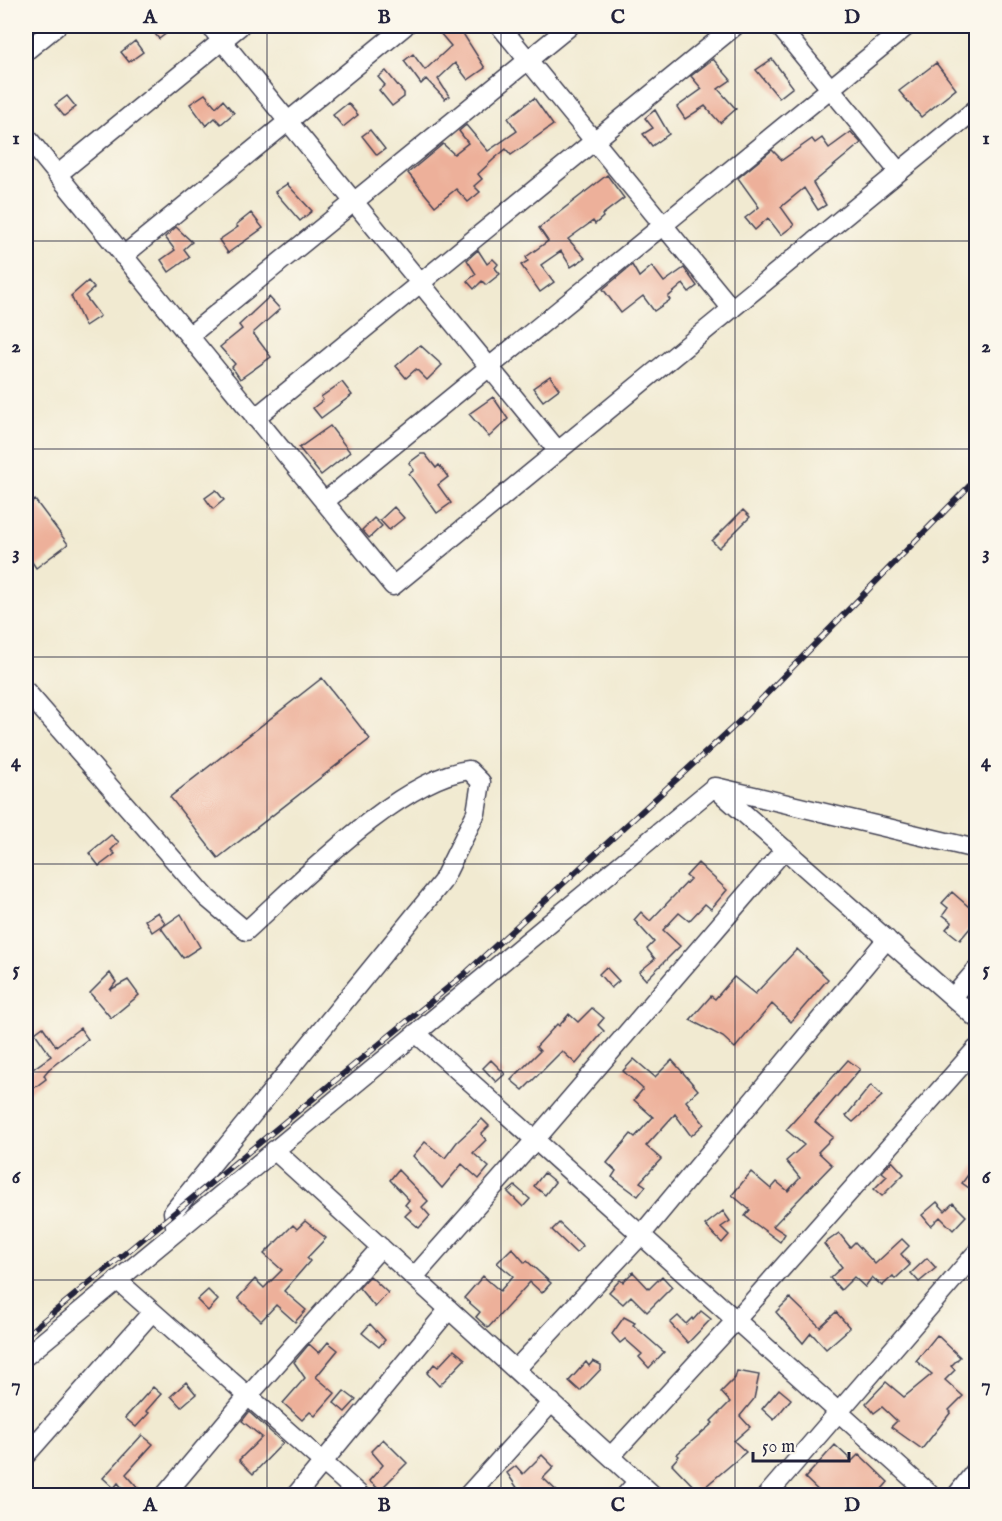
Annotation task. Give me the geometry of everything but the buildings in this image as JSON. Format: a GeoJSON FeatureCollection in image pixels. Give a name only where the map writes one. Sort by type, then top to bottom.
{"type":"FeatureCollection","features":[{"type":"Feature","properties":{"kind":"street"},"geometry":{"type":"LineString","coordinates":[[26,51],[57,26]]}},
{"type":"Feature","properties":{"kind":"street"},"geometry":{"type":"LineString","coordinates":[[210,26],[558,451]]}},
{"type":"Feature","properties":{"kind":"street"},"geometry":{"type":"LineString","coordinates":[[57,175],[240,26]]}},
{"type":"Feature","properties":{"kind":"street"},"geometry":{"type":"LineString","coordinates":[[123,255],[405,26]]}},
{"type":"Feature","properties":{"kind":"street"},"geometry":{"type":"LineString","coordinates":[[500,26],[732,309]]}},
{"type":"Feature","properties":{"kind":"street"},"geometry":{"type":"LineString","coordinates":[[189,336],[570,26]]}},
{"type":"Feature","properties":{"kind":"street"},"geometry":{"type":"LineString","coordinates":[[255,418],[735,26]]}},
{"type":"Feature","properties":{"kind":"street"},"geometry":{"type":"LineString","coordinates":[[779,26],[899,172]]}},
{"type":"Feature","properties":{"kind":"street"},"geometry":{"type":"LineString","coordinates":[[324,502],[907,26]]}},
{"type":"Feature","properties":{"kind":"street"},"geometry":{"type":"LineString","coordinates":[[26,136],[393,586],[976,109]]}},
{"type":"Feature","properties":{"kind":"street"},"geometry":{"type":"LineString","coordinates":[[26,691],[207,898],[246,931],[367,823],[413,790],[432,779],[453,772],[469,770],[481,782],[476,813],[442,882],[173,1212],[176,1232]]}},
{"type":"Feature","properties":{"kind":"street"},"geometry":{"type":"LineString","coordinates":[[714,787],[976,849]]}},
{"type":"Feature","properties":{"kind":"street"},"geometry":{"type":"LineString","coordinates":[[714,787],[976,1018]]}},
{"type":"Feature","properties":{"kind":"street"},"geometry":{"type":"LineString","coordinates":[[26,1356],[714,787]]}},
{"type":"Feature","properties":{"kind":"street"},"geometry":{"type":"LineString","coordinates":[[414,1277],[536,1140],[785,849]]}},
{"type":"Feature","properties":{"kind":"street"},"geometry":{"type":"LineString","coordinates":[[516,1370],[641,1235],[886,939]]}},
{"type":"Feature","properties":{"kind":"street"},"geometry":{"type":"LineString","coordinates":[[953,998],[976,970]]}},
{"type":"Feature","properties":{"kind":"street"},"geometry":{"type":"LineString","coordinates":[[416,1033],[932,1496]]}},
{"type":"Feature","properties":{"kind":"street"},"geometry":{"type":"LineString","coordinates":[[611,1456],[736,1320],[976,1050]]}},
{"type":"Feature","properties":{"kind":"street"},"geometry":{"type":"LineString","coordinates":[[274,1150],[654,1496]]}},
{"type":"Feature","properties":{"kind":"street"},"geometry":{"type":"LineString","coordinates":[[164,1496],[248,1396],[381,1247]]}},
{"type":"Feature","properties":{"kind":"street"},"geometry":{"type":"LineString","coordinates":[[766,1496],[976,1253]]}},
{"type":"Feature","properties":{"kind":"street"},"geometry":{"type":"LineString","coordinates":[[117,1280],[361,1496]]}},
{"type":"Feature","properties":{"kind":"street"},"geometry":{"type":"LineString","coordinates":[[295,1496],[449,1309]]}},
{"type":"Feature","properties":{"kind":"street"},"geometry":{"type":"LineString","coordinates":[[26,1455],[152,1312]]}},
{"type":"Feature","properties":{"kind":"street"},"geometry":{"type":"LineString","coordinates":[[467,1496],[552,1402]]}},
{"type":"Feature","properties":{"kind":"street"},"geometry":{"type":"LineString","coordinates":[[956,1496],[976,1470]]}},
{"type":"Feature","properties":{"kind":"street"},"geometry":{"type":"LineString","coordinates":[[625,1496],[638,1481]]}},
{"type":"Feature","properties":{"kind":"railway"},"geometry":{"type":"LineString","coordinates":[[26,1335],[467,972],[741,720],[976,479]]}}]}
